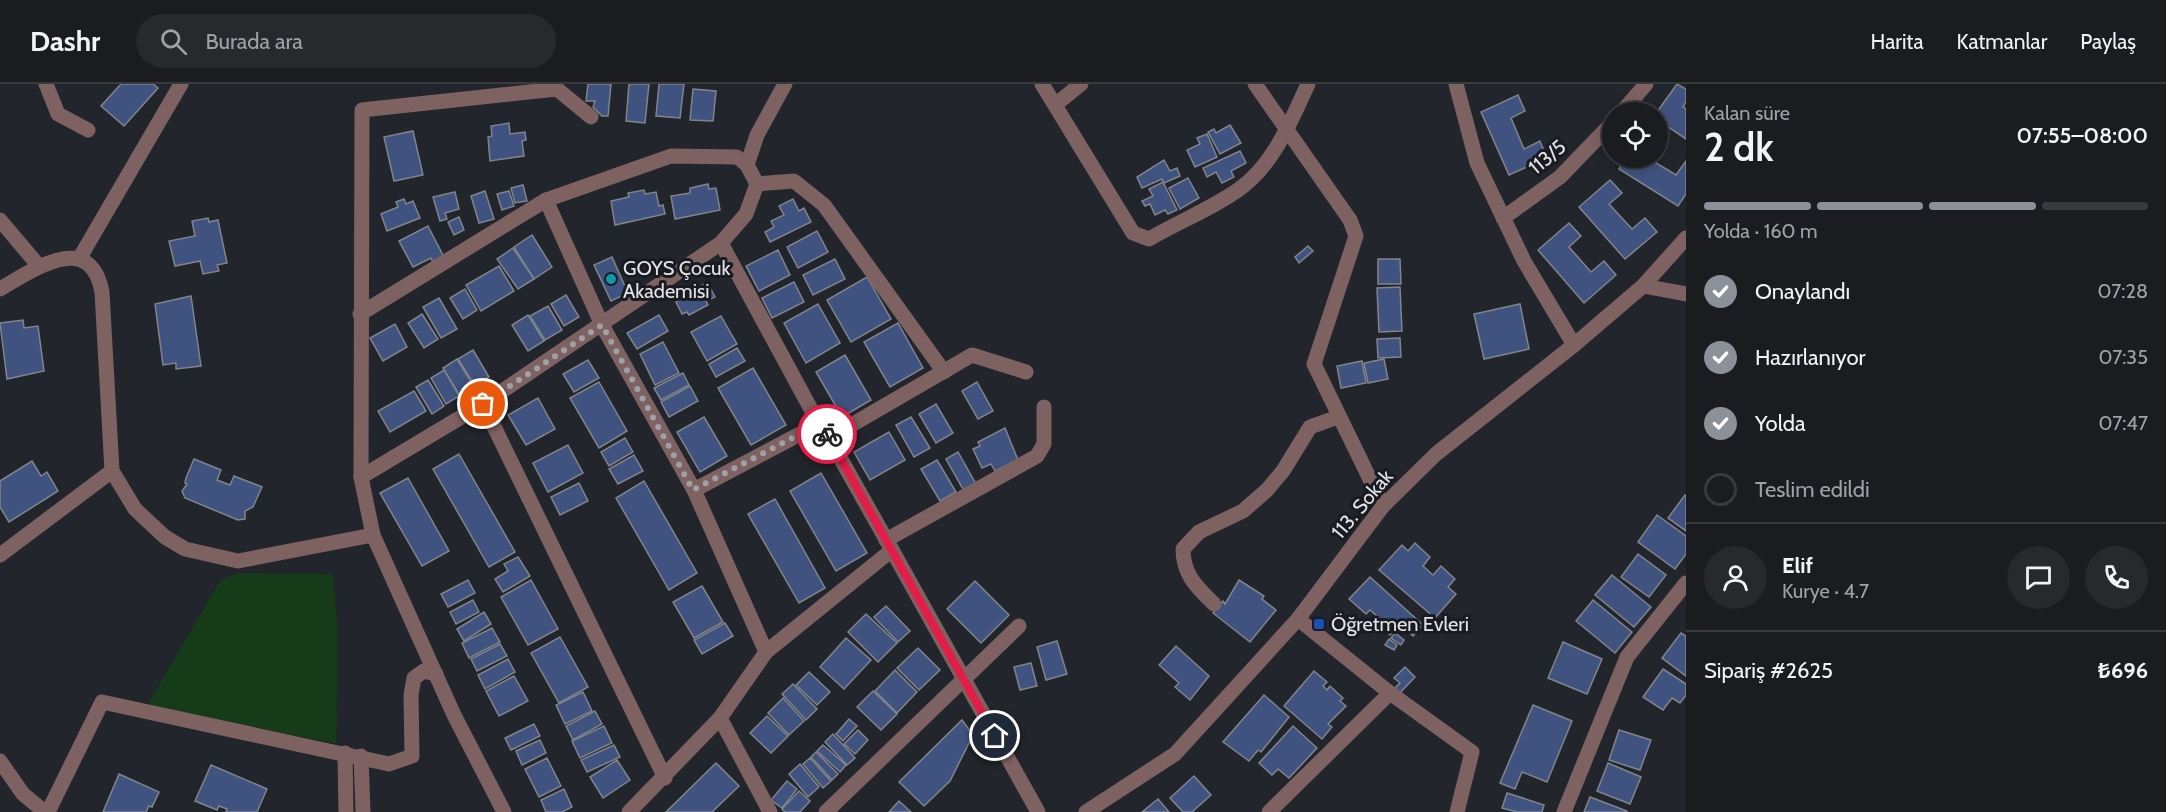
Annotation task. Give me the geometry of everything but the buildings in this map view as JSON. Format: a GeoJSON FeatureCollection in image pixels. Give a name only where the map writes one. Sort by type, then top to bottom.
{"type":"FeatureCollection","features":[{"type":"Feature","properties":{"kind":"street"},"geometry":{"type":"LineString","coordinates":[[46,84],[58,114],[88,130]]}},
{"type":"Feature","properties":{"kind":"street"},"geometry":{"type":"LineString","coordinates":[[79,259],[181,84]]}},
{"type":"Feature","properties":{"kind":"street"},"geometry":{"type":"LineString","coordinates":[[747,165],[757,135],[785,84]]}},
{"type":"Feature","properties":{"kind":"street"},"geometry":{"type":"LineString","coordinates":[[1042,84],[1133,233],[1149,239],[1238,190],[1263,165],[1287,130],[1308,84]]}},
{"type":"Feature","properties":{"kind":"street"},"geometry":{"type":"LineString","coordinates":[[1055,105],[1081,84]]}},
{"type":"Feature","properties":{"kind":"street"},"geometry":{"type":"LineString","coordinates":[[1255,84],[1350,220],[1356,237],[1314,364],[1383,506]]}},
{"type":"Feature","properties":{"kind":"street"},"geometry":{"type":"LineString","coordinates":[[1456,84],[1476,164],[1524,261],[1574,345]]}},
{"type":"Feature","properties":{"kind":"street"},"geometry":{"type":"LineString","coordinates":[[1631,102],[1646,84]]}},
{"type":"Feature","properties":{"kind":"street"},"geometry":{"type":"LineString","coordinates":[[504,812],[436,674],[373,534],[361,477],[362,110],[558,86],[591,117]]}},
{"type":"Feature","properties":{"kind":"street","name":"113/5"},"geometry":{"type":"LineString","coordinates":[[1503,218],[1560,177],[1602,133]]}},
{"type":"Feature","properties":{"kind":"street"},"geometry":{"type":"LineString","coordinates":[[360,314],[546,200],[671,156],[737,158],[747,165],[757,184],[746,214],[721,243],[483,404],[361,477]]}},
{"type":"Feature","properties":{"kind":"street"},"geometry":{"type":"LineString","coordinates":[[757,184],[794,181],[824,205],[944,372]]}},
{"type":"Feature","properties":{"kind":"street"},"geometry":{"type":"LineString","coordinates":[[546,200],[602,325],[693,490],[766,652]]}},
{"type":"Feature","properties":{"kind":"street"},"geometry":{"type":"LineString","coordinates":[[0,220],[38,265]]}},
{"type":"Feature","properties":{"kind":"street","name":"113. Sokak"},"geometry":{"type":"LineString","coordinates":[[1086,812],[1175,754],[1298,620],[1383,506],[1436,454],[1574,345],[1643,286],[1686,238]]}},
{"type":"Feature","properties":{"kind":"street"},"geometry":{"type":"LineString","coordinates":[[721,243],[819,424],[830,438],[1038,812]]}},
{"type":"Feature","properties":{"kind":"street"},"geometry":{"type":"LineString","coordinates":[[0,289],[38,265],[64,259],[79,259],[95,270],[102,292],[112,471],[135,509],[165,537],[185,549],[242,561],[373,534]]}},
{"type":"Feature","properties":{"kind":"street"},"geometry":{"type":"LineString","coordinates":[[1643,286],[1686,294]]}},
{"type":"Feature","properties":{"kind":"street"},"geometry":{"type":"LineString","coordinates":[[830,438],[972,355],[1026,372]]}},
{"type":"Feature","properties":{"kind":"street"},"geometry":{"type":"LineString","coordinates":[[483,404],[665,778]]}},
{"type":"Feature","properties":{"kind":"street"},"geometry":{"type":"LineString","coordinates":[[629,812],[665,778],[720,718],[766,652],[889,545],[1037,456],[1044,444],[1044,407]]}},
{"type":"Feature","properties":{"kind":"street"},"geometry":{"type":"LineString","coordinates":[[1214,604],[1195,585],[1183,565],[1183,549],[1198,532],[1243,511],[1267,490],[1283,471],[1310,427],[1338,417]]}},
{"type":"Feature","properties":{"kind":"street"},"geometry":{"type":"LineString","coordinates":[[693,490],[819,424]]}},
{"type":"Feature","properties":{"kind":"street"},"geometry":{"type":"LineString","coordinates":[[0,555],[112,471]]}},
{"type":"Feature","properties":{"kind":"street"},"geometry":{"type":"LineString","coordinates":[[1564,812],[1627,657],[1686,583]]}},
{"type":"Feature","properties":{"kind":"street"},"geometry":{"type":"LineString","coordinates":[[1298,620],[1390,693],[1472,752],[1457,812]]}},
{"type":"Feature","properties":{"kind":"street"},"geometry":{"type":"LineString","coordinates":[[826,812],[1019,626]]}},
{"type":"Feature","properties":{"kind":"street"},"geometry":{"type":"LineString","coordinates":[[0,761],[23,794],[47,812],[102,702],[361,756],[389,764],[412,756],[411,695],[414,678],[424,671],[436,674]]}},
{"type":"Feature","properties":{"kind":"street"},"geometry":{"type":"LineString","coordinates":[[1269,812],[1390,693]]}},
{"type":"Feature","properties":{"kind":"street"},"geometry":{"type":"LineString","coordinates":[[720,718],[770,812]]}},
{"type":"Feature","properties":{"kind":"street"},"geometry":{"type":"LineString","coordinates":[[345,753],[346,812]]}},
{"type":"Feature","properties":{"kind":"street"},"geometry":{"type":"LineString","coordinates":[[361,756],[363,812]]}},
{"type":"Feature","properties":{"kind":"green space"},"geometry":{"type":"Polygon","coordinates":[[[238,573],[333,574],[338,639],[336,743],[145,709],[217,586],[223,579],[238,573]]]}},
{"type":"Feature","properties":{"kind":"way so far"},"geometry":{"type":"LineString","coordinates":[[483,404],[602,325],[693,490],[819,424],[827,434]]}},
{"type":"Feature","properties":{"kind":"place","name":"GOYS Çocuk Akademisi"},"geometry":{"type":"Point","coordinates":[611,279]}},
{"type":"Feature","properties":{"kind":"place","name":"Öğretmen Evleri"},"geometry":{"type":"Point","coordinates":[1319,624]}},
{"type":"Feature","properties":{"kind":"route"},"geometry":{"type":"LineString","coordinates":[[827,434],[995,736]]}}]}
